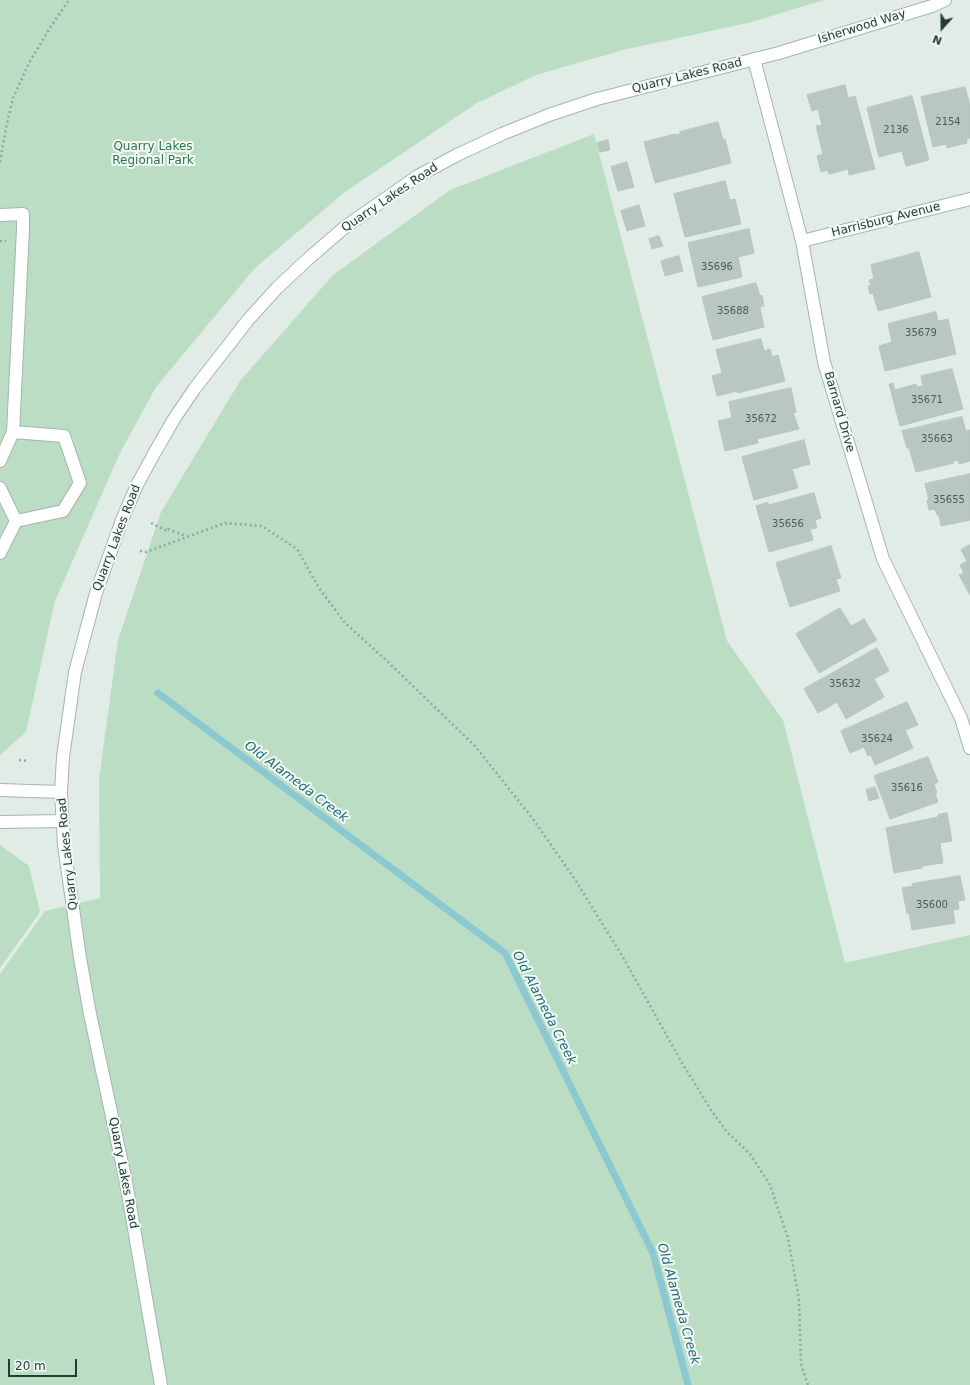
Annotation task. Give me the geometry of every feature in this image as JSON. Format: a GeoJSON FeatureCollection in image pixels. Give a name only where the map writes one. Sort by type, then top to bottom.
{"type":"FeatureCollection","features":[{"type":"Feature","properties":{"kind":"street","name":"Isherwood Way"},"geometry":{"type":"LineString","coordinates":[[779,53],[932,6],[945,0]]}},
{"type":"Feature","properties":{"kind":"street","name":"Quarry Lakes Road"},"geometry":{"type":"LineString","coordinates":[[161,1385],[126,1182],[90,1014],[80,958],[64,846],[61,792],[63,757],[75,672],[96,593],[122,520],[137,486],[174,419],[195,388],[248,320],[277,288],[308,258],[345,227],[418,176],[457,155],[502,134],[549,115],[590,101],[779,53]]}},
{"type":"Feature","properties":{"kind":"street","name":"Barnard Drive"},"geometry":{"type":"LineString","coordinates":[[754,59],[802,241],[824,362],[883,559],[961,718],[970,748]]}},
{"type":"Feature","properties":{"kind":"street","name":"Harrisburg Avenue"},"geometry":{"type":"LineString","coordinates":[[802,241],[970,199]]}},
{"type":"Feature","properties":{"kind":"street"},"geometry":{"type":"LineString","coordinates":[[0,214],[23,214],[13,432],[0,460]]}},
{"type":"Feature","properties":{"kind":"street"},"geometry":{"type":"LineString","coordinates":[[13,432],[64,436],[80,483],[63,511],[16,521]]}},
{"type":"Feature","properties":{"kind":"street"},"geometry":{"type":"LineString","coordinates":[[0,488],[16,521]]}},
{"type":"Feature","properties":{"kind":"street"},"geometry":{"type":"LineString","coordinates":[[0,553],[16,521]]}},
{"type":"Feature","properties":{"kind":"street"},"geometry":{"type":"LineString","coordinates":[[0,790],[61,792]]}},
{"type":"Feature","properties":{"kind":"street"},"geometry":{"type":"LineString","coordinates":[[0,822],[62,821]]}},
{"type":"Feature","properties":{"kind":"path"},"geometry":{"type":"LineString","coordinates":[[0,162],[13,98],[29,63],[47,32],[69,0]]}},
{"type":"Feature","properties":{"kind":"path"},"geometry":{"type":"LineString","coordinates":[[151,523],[167,531],[168,529],[173,530],[186,537]]}},
{"type":"Feature","properties":{"kind":"path"},"geometry":{"type":"LineString","coordinates":[[140,551],[146,552],[225,523],[262,526],[297,549],[319,588],[345,623],[387,661],[475,746],[532,819],[576,881],[624,959],[682,1063],[711,1110],[727,1132],[750,1154],[770,1185],[789,1246],[799,1299],[801,1364],[808,1385]]}},
{"type":"Feature","properties":{"kind":"path"},"geometry":{"type":"LineString","coordinates":[[19,760],[28,761]]}},
{"type":"Feature","properties":{"kind":"green space","name":"Quarry Lakes Regional Park"},"geometry":{"type":"Polygon","coordinates":[[[0,0],[824,0],[752,22],[623,50],[536,75],[477,103],[345,192],[255,268],[156,387],[120,453],[55,601],[26,732],[0,755],[0,0]]]}},
{"type":"Feature","properties":{"kind":"green space"},"geometry":{"type":"Polygon","coordinates":[[[594,134],[727,641],[783,720],[845,963],[970,935],[970,1385],[0,1385],[0,974],[45,911],[100,898],[99,779],[118,640],[161,512],[240,381],[333,275],[450,190],[594,134]]]}},
{"type":"Feature","properties":{"kind":"green space"},"geometry":{"type":"Polygon","coordinates":[[[0,845],[29,866],[40,912],[0,968],[0,845]]]}},
{"type":"Feature","properties":{"kind":"building"},"geometry":{"type":"Polygon","coordinates":[[[845,85],[848,98],[855,96],[875,169],[849,175],[848,169],[829,174],[827,170],[821,172],[817,156],[823,154],[816,126],[822,125],[818,109],[812,111],[807,95],[845,85]]]}},
{"type":"Feature","properties":{"kind":"building"},"geometry":{"type":"Polygon","coordinates":[[[965,87],[970,106],[970,138],[966,139],[967,143],[947,148],[946,144],[933,147],[921,97],[965,87]]]}},
{"type":"Feature","properties":{"kind":"building"},"geometry":{"type":"Polygon","coordinates":[[[912,96],[929,160],[906,166],[902,151],[879,157],[867,108],[912,96]]]}},
{"type":"Feature","properties":{"kind":"building"},"geometry":{"type":"Polygon","coordinates":[[[718,122],[723,140],[725,139],[731,163],[655,183],[644,142],[680,134],[680,132],[718,122]]]}},
{"type":"Feature","properties":{"kind":"building"},"geometry":{"type":"Polygon","coordinates":[[[608,140],[610,150],[600,152],[597,143],[608,140]]]}},
{"type":"Feature","properties":{"kind":"building"},"geometry":{"type":"Polygon","coordinates":[[[627,162],[634,187],[618,191],[611,167],[627,162]]]}},
{"type":"Feature","properties":{"kind":"building"},"geometry":{"type":"Polygon","coordinates":[[[725,181],[730,200],[735,199],[741,224],[685,237],[674,194],[725,181]]]}},
{"type":"Feature","properties":{"kind":"building"},"geometry":{"type":"Polygon","coordinates":[[[639,205],[645,226],[627,231],[621,211],[639,205]]]}},
{"type":"Feature","properties":{"kind":"building"},"geometry":{"type":"Polygon","coordinates":[[[749,229],[754,253],[738,257],[742,277],[698,287],[688,243],[749,229]]]}},
{"type":"Feature","properties":{"kind":"building"},"geometry":{"type":"Polygon","coordinates":[[[659,236],[663,246],[652,249],[649,239],[659,236]]]}},
{"type":"Feature","properties":{"kind":"building"},"geometry":{"type":"Polygon","coordinates":[[[919,252],[931,297],[878,311],[873,293],[870,294],[868,286],[871,285],[869,280],[874,279],[871,265],[919,252]]]}},
{"type":"Feature","properties":{"kind":"building"},"geometry":{"type":"Polygon","coordinates":[[[679,256],[683,271],[665,276],[661,261],[679,256]]]}},
{"type":"Feature","properties":{"kind":"building"},"geometry":{"type":"Polygon","coordinates":[[[756,283],[760,296],[762,295],[764,306],[760,307],[764,327],[713,340],[702,297],[756,283]]]}},
{"type":"Feature","properties":{"kind":"building"},"geometry":{"type":"Polygon","coordinates":[[[936,312],[938,321],[948,319],[956,354],[885,371],[879,346],[892,342],[888,324],[936,312]]]}},
{"type":"Feature","properties":{"kind":"building"},"geometry":{"type":"Polygon","coordinates":[[[761,339],[764,351],[770,349],[772,357],[778,355],[785,381],[738,393],[737,391],[717,396],[712,376],[722,373],[716,350],[761,339]]]}},
{"type":"Feature","properties":{"kind":"building"},"geometry":{"type":"Polygon","coordinates":[[[952,369],[963,409],[900,426],[889,384],[893,383],[895,390],[916,384],[917,387],[923,386],[921,376],[952,369]]]}},
{"type":"Feature","properties":{"kind":"building"},"geometry":{"type":"Polygon","coordinates":[[[791,388],[796,412],[793,413],[799,429],[757,439],[758,443],[725,451],[718,421],[732,418],[729,402],[791,388]]]}},
{"type":"Feature","properties":{"kind":"building"},"geometry":{"type":"Polygon","coordinates":[[[962,417],[966,431],[970,430],[970,461],[959,464],[958,460],[953,461],[954,463],[916,472],[902,431],[962,417]]]}},
{"type":"Feature","properties":{"kind":"building"},"geometry":{"type":"Polygon","coordinates":[[[804,440],[810,464],[792,469],[798,488],[754,500],[742,457],[804,440]]]}},
{"type":"Feature","properties":{"kind":"building"},"geometry":{"type":"Polygon","coordinates":[[[970,474],[970,520],[941,526],[939,515],[937,515],[935,509],[929,510],[927,500],[929,500],[925,484],[970,474]]]}},
{"type":"Feature","properties":{"kind":"building"},"geometry":{"type":"Polygon","coordinates":[[[814,493],[821,518],[815,520],[817,528],[810,529],[813,540],[769,552],[756,506],[768,502],[768,505],[814,493]]]}},
{"type":"Feature","properties":{"kind":"building"},"geometry":{"type":"Polygon","coordinates":[[[970,545],[970,595],[959,575],[964,573],[960,565],[967,561],[961,550],[970,545]]]}},
{"type":"Feature","properties":{"kind":"building"},"geometry":{"type":"Polygon","coordinates":[[[831,546],[841,578],[836,579],[840,591],[790,607],[776,563],[831,546]]]}},
{"type":"Feature","properties":{"kind":"building"},"geometry":{"type":"Polygon","coordinates":[[[840,608],[851,626],[864,619],[877,640],[819,673],[796,634],[840,608]]]}},
{"type":"Feature","properties":{"kind":"building"},"geometry":{"type":"Polygon","coordinates":[[[877,648],[889,671],[874,679],[884,697],[846,719],[837,702],[818,713],[804,689],[877,648]]]}},
{"type":"Feature","properties":{"kind":"building"},"geometry":{"type":"Polygon","coordinates":[[[907,702],[918,725],[905,730],[913,748],[875,765],[871,755],[868,756],[864,747],[850,753],[841,731],[907,702]]]}},
{"type":"Feature","properties":{"kind":"building"},"geometry":{"type":"Polygon","coordinates":[[[928,757],[938,782],[934,784],[938,802],[890,819],[874,776],[928,757]]]}},
{"type":"Feature","properties":{"kind":"building"},"geometry":{"type":"Polygon","coordinates":[[[875,787],[879,798],[869,801],[866,790],[875,787]]]}},
{"type":"Feature","properties":{"kind":"building"},"geometry":{"type":"Polygon","coordinates":[[[947,813],[952,841],[940,843],[943,863],[922,866],[922,868],[894,873],[886,828],[938,817],[938,815],[947,813]]]}},
{"type":"Feature","properties":{"kind":"building"},"geometry":{"type":"Polygon","coordinates":[[[960,876],[965,900],[958,901],[959,909],[953,910],[955,923],[912,930],[902,888],[913,886],[912,884],[960,876]]]}},
{"type":"Feature","properties":{"kind":"waterway","name":"Old Alameda Creek"},"geometry":{"type":"LineString","coordinates":[[158,693],[505,953],[653,1253],[688,1385]]}}]}
